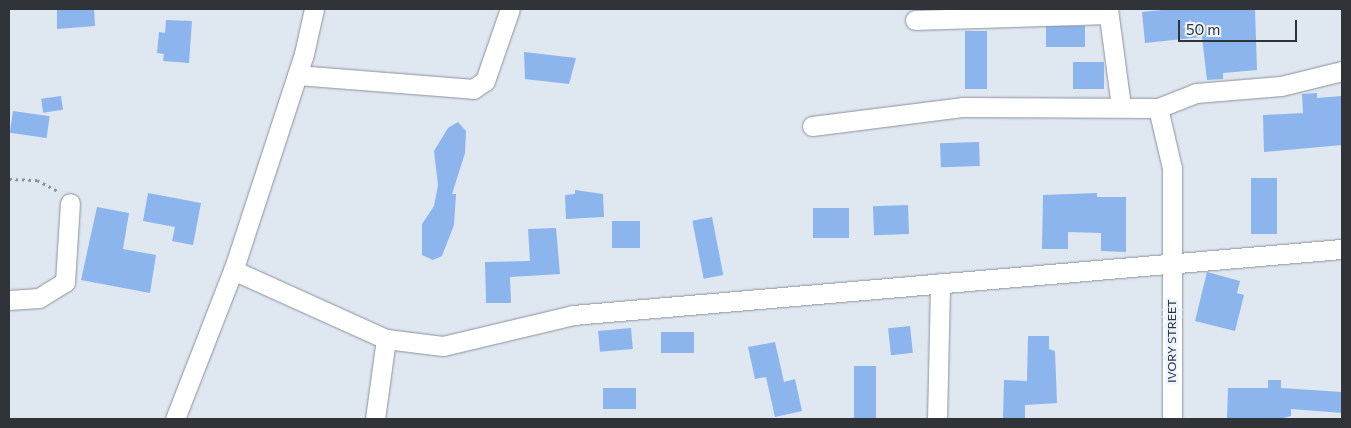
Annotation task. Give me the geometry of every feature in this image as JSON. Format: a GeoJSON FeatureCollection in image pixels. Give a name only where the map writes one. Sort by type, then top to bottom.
{"type":"FeatureCollection","features":[{"type":"Feature","properties":{"kind":"street"},"geometry":{"type":"LineString","coordinates":[[175,419],[233,270],[297,75],[314,9]]}},
{"type":"Feature","properties":{"kind":"street"},"geometry":{"type":"LineString","coordinates":[[297,75],[473,89],[485,82],[510,9]]}},
{"type":"Feature","properties":{"kind":"street"},"geometry":{"type":"LineString","coordinates":[[915,20],[1108,11],[1122,107]]}},
{"type":"Feature","properties":{"kind":"street"},"geometry":{"type":"LineString","coordinates":[[812,126],[962,107],[1158,108],[1196,93],[1281,86],[1342,71]]}},
{"type":"Feature","properties":{"kind":"street","name":"IVORY STREET"},"geometry":{"type":"LineString","coordinates":[[1158,108],[1172,168],[1172,419]]}},
{"type":"Feature","properties":{"kind":"street"},"geometry":{"type":"LineString","coordinates":[[9,300],[39,298],[64,282],[70,203]]}},
{"type":"Feature","properties":{"kind":"street"},"geometry":{"type":"LineString","coordinates":[[233,270],[386,339],[443,346],[573,315],[1342,249]]}},
{"type":"Feature","properties":{"kind":"street"},"geometry":{"type":"LineString","coordinates":[[937,419],[940,284]]}},
{"type":"Feature","properties":{"kind":"street"},"geometry":{"type":"LineString","coordinates":[[375,419],[386,339]]}},
{"type":"Feature","properties":{"kind":"path"},"geometry":{"type":"LineString","coordinates":[[9,179],[37,180],[65,194],[70,203]]}},
{"type":"Feature","properties":{"kind":"building"},"geometry":{"type":"Polygon","coordinates":[[[57,9],[94,9],[95,26],[57,29],[57,9]]]}},
{"type":"Feature","properties":{"kind":"building"},"geometry":{"type":"Polygon","coordinates":[[[1172,9],[1255,9],[1257,70],[1223,73],[1223,79],[1207,80],[1202,37],[1145,43],[1142,12],[1172,9]]]}},
{"type":"Feature","properties":{"kind":"building"},"geometry":{"type":"Polygon","coordinates":[[[166,20],[192,21],[189,63],[163,61],[164,54],[157,53],[159,32],[165,33],[166,20]]]}},
{"type":"Feature","properties":{"kind":"building"},"geometry":{"type":"Polygon","coordinates":[[[1046,26],[1085,26],[1085,47],[1046,47],[1046,26]]]}},
{"type":"Feature","properties":{"kind":"building"},"geometry":{"type":"Polygon","coordinates":[[[965,31],[987,31],[987,89],[965,89],[965,31]]]}},
{"type":"Feature","properties":{"kind":"building"},"geometry":{"type":"Polygon","coordinates":[[[524,52],[576,58],[569,84],[525,79],[524,52]]]}},
{"type":"Feature","properties":{"kind":"building"},"geometry":{"type":"Polygon","coordinates":[[[1073,62],[1104,62],[1104,89],[1073,89],[1073,62]]]}},
{"type":"Feature","properties":{"kind":"building"},"geometry":{"type":"Polygon","coordinates":[[[1317,93],[1317,98],[1342,96],[1342,145],[1264,152],[1263,115],[1303,113],[1302,94],[1317,93]]]}},
{"type":"Feature","properties":{"kind":"building"},"geometry":{"type":"Polygon","coordinates":[[[61,96],[63,110],[43,113],[41,99],[61,96]]]}},
{"type":"Feature","properties":{"kind":"building"},"geometry":{"type":"Polygon","coordinates":[[[13,111],[50,116],[47,138],[10,133],[13,111]]]}},
{"type":"Feature","properties":{"kind":"building"},"geometry":{"type":"Polygon","coordinates":[[[458,122],[466,131],[465,153],[452,194],[456,194],[454,225],[442,256],[433,260],[422,255],[422,224],[434,206],[438,185],[434,151],[448,128],[458,122]]]}},
{"type":"Feature","properties":{"kind":"building"},"geometry":{"type":"Polygon","coordinates":[[[979,142],[980,166],[941,167],[940,143],[979,142]]]}},
{"type":"Feature","properties":{"kind":"building"},"geometry":{"type":"Polygon","coordinates":[[[1251,178],[1277,178],[1277,234],[1251,234],[1251,178]]]}},
{"type":"Feature","properties":{"kind":"building"},"geometry":{"type":"Polygon","coordinates":[[[575,190],[603,194],[604,217],[566,219],[565,195],[575,194],[575,190]]]}},
{"type":"Feature","properties":{"kind":"building"},"geometry":{"type":"Polygon","coordinates":[[[148,193],[201,203],[193,245],[172,241],[175,227],[143,221],[148,193]]]}},
{"type":"Feature","properties":{"kind":"building"},"geometry":{"type":"Polygon","coordinates":[[[1097,193],[1097,197],[1126,197],[1126,252],[1101,251],[1101,233],[1068,232],[1068,249],[1042,249],[1043,195],[1097,193]]]}},
{"type":"Feature","properties":{"kind":"building"},"geometry":{"type":"Polygon","coordinates":[[[908,205],[909,234],[874,235],[873,206],[908,205]]]}},
{"type":"Feature","properties":{"kind":"building"},"geometry":{"type":"Polygon","coordinates":[[[97,207],[129,213],[123,249],[156,255],[150,293],[81,280],[97,207]]]}},
{"type":"Feature","properties":{"kind":"building"},"geometry":{"type":"Polygon","coordinates":[[[813,208],[849,208],[849,238],[813,238],[813,208]]]}},
{"type":"Feature","properties":{"kind":"building"},"geometry":{"type":"Polygon","coordinates":[[[712,217],[723,275],[704,279],[692,221],[712,217]]]}},
{"type":"Feature","properties":{"kind":"building"},"geometry":{"type":"Polygon","coordinates":[[[612,221],[640,221],[640,248],[612,248],[612,221]]]}},
{"type":"Feature","properties":{"kind":"building"},"geometry":{"type":"Polygon","coordinates":[[[556,228],[560,274],[510,277],[511,303],[486,303],[485,262],[530,261],[528,229],[556,228]]]}},
{"type":"Feature","properties":{"kind":"building"},"geometry":{"type":"Polygon","coordinates":[[[1207,272],[1240,281],[1237,293],[1244,295],[1235,331],[1195,321],[1207,272]]]}},
{"type":"Feature","properties":{"kind":"building"},"geometry":{"type":"Polygon","coordinates":[[[910,326],[913,353],[891,355],[888,328],[910,326]]]}},
{"type":"Feature","properties":{"kind":"building"},"geometry":{"type":"Polygon","coordinates":[[[631,328],[633,349],[600,352],[598,331],[631,328]]]}},
{"type":"Feature","properties":{"kind":"building"},"geometry":{"type":"Polygon","coordinates":[[[661,332],[694,332],[694,353],[661,353],[661,332]]]}},
{"type":"Feature","properties":{"kind":"building"},"geometry":{"type":"Polygon","coordinates":[[[1028,336],[1049,336],[1049,349],[1055,351],[1057,403],[1025,405],[1025,419],[1003,419],[1004,380],[1027,381],[1028,336]]]}},
{"type":"Feature","properties":{"kind":"building"},"geometry":{"type":"Polygon","coordinates":[[[775,342],[784,382],[795,379],[802,411],[775,417],[766,377],[755,379],[748,347],[775,342]]]}},
{"type":"Feature","properties":{"kind":"building"},"geometry":{"type":"Polygon","coordinates":[[[854,366],[876,366],[876,419],[854,419],[854,366]]]}},
{"type":"Feature","properties":{"kind":"building"},"geometry":{"type":"Polygon","coordinates":[[[1268,380],[1281,380],[1281,388],[1342,392],[1342,413],[1291,409],[1291,416],[1280,419],[1227,419],[1228,388],[1268,388],[1268,380]]]}},
{"type":"Feature","properties":{"kind":"building"},"geometry":{"type":"Polygon","coordinates":[[[603,388],[636,388],[636,409],[603,409],[603,388]]]}}]}
